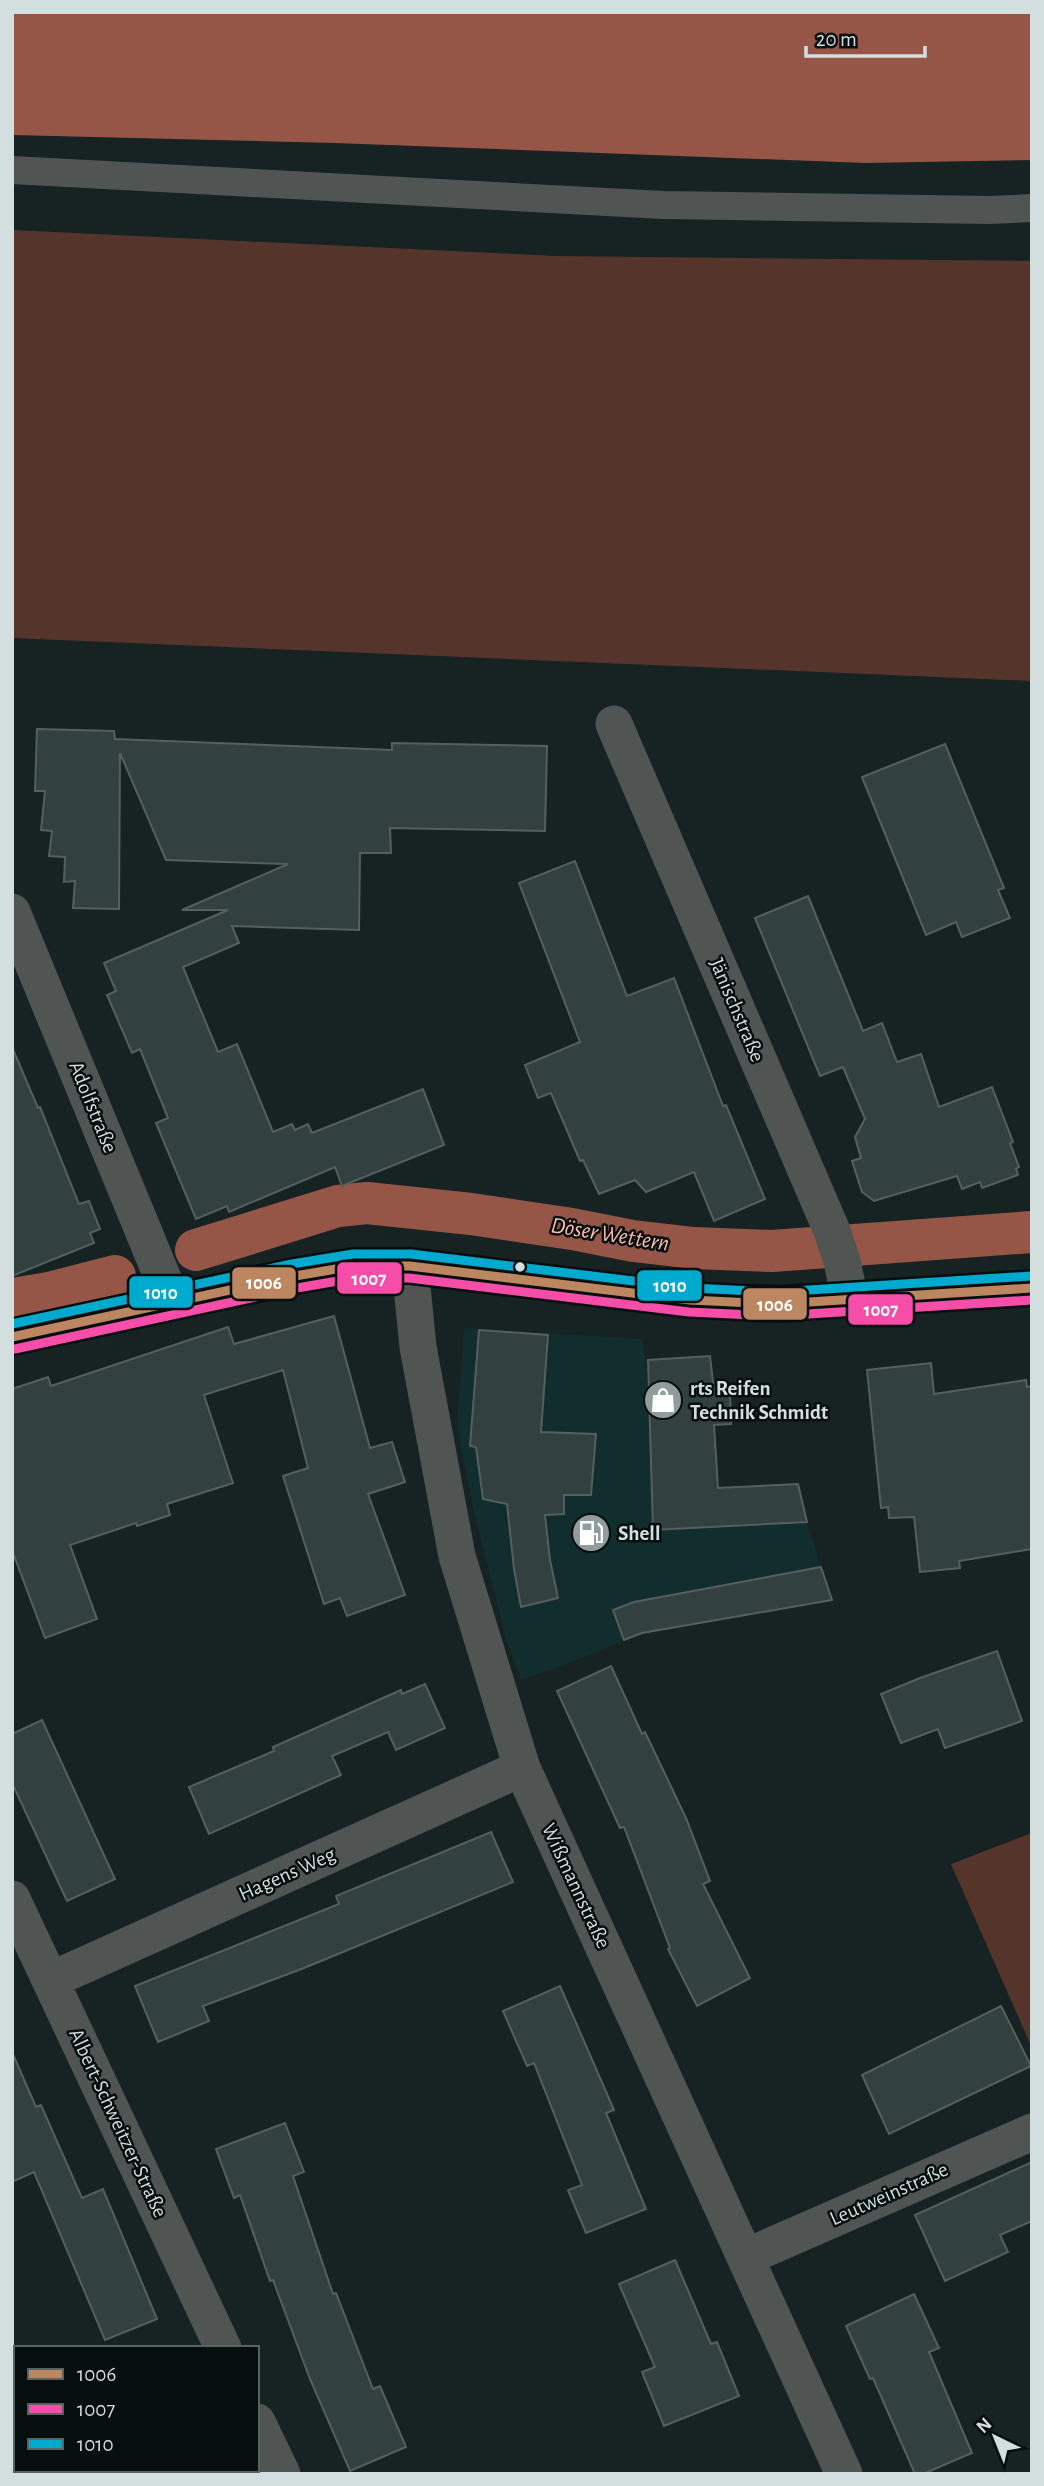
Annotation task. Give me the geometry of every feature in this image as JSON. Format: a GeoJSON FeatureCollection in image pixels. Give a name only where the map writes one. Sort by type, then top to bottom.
{"type":"FeatureCollection","features":[{"type":"Feature","properties":{"kind":"street"},"geometry":{"type":"LineString","coordinates":[[12,170],[663,205],[989,210],[1032,208]]}},
{"type":"Feature","properties":{"kind":"street","name":"Jänischstraße"},"geometry":{"type":"LineString","coordinates":[[614,724],[837,1246],[850,1300]]}},
{"type":"Feature","properties":{"kind":"street","name":"Adolfstraße"},"geometry":{"type":"LineString","coordinates":[[12,912],[173,1303]]}},
{"type":"Feature","properties":{"kind":"street"},"geometry":{"type":"LineString","coordinates":[[12,1337],[348,1267],[410,1266],[690,1300],[777,1304],[1032,1288]]}},
{"type":"Feature","properties":{"kind":"street","name":"Wißmannstraße"},"geometry":{"type":"LineString","coordinates":[[410,1266],[418,1348],[457,1556],[522,1768],[844,2474]]}},
{"type":"Feature","properties":{"kind":"street","name":"Hagens Weg"},"geometry":{"type":"LineString","coordinates":[[51,1980],[522,1768]]}},
{"type":"Feature","properties":{"kind":"street","name":"Albert-Schweitzer-Straße"},"geometry":{"type":"LineString","coordinates":[[12,1899],[222,2346]]}},
{"type":"Feature","properties":{"kind":"street","name":"Leutweinstraße"},"geometry":{"type":"LineString","coordinates":[[746,2257],[1032,2132]]}},
{"type":"Feature","properties":{"kind":"street"},"geometry":{"type":"LineString","coordinates":[[259,2425],[282,2474]]}},
{"type":"Feature","properties":{"kind":"shaded area"},"geometry":{"type":"Polygon","coordinates":[[[12,12],[1032,12],[1032,160],[865,163],[335,143],[12,135],[12,12]]]}},
{"type":"Feature","properties":{"kind":"shaded area"},"geometry":{"type":"Polygon","coordinates":[[[12,230],[557,256],[1032,261],[1032,681],[12,638],[12,230]]]}},
{"type":"Feature","properties":{"kind":"shaded area"},"geometry":{"type":"Polygon","coordinates":[[[464,1328],[642,1339],[646,1361],[651,1450],[715,1447],[717,1489],[798,1484],[832,1600],[642,1633],[521,1680],[506,1639],[472,1504],[457,1426],[464,1328]]]}},
{"type":"Feature","properties":{"kind":"shaded area"},"geometry":{"type":"Polygon","coordinates":[[[1032,1833],[1032,2048],[951,1864],[1032,1833]]]}},
{"type":"Feature","properties":{"kind":"building"},"geometry":{"type":"Polygon","coordinates":[[[37,729],[114,731],[115,739],[392,750],[392,743],[547,746],[545,831],[390,828],[391,853],[360,853],[359,930],[232,926],[239,943],[183,967],[218,1052],[237,1044],[273,1132],[292,1124],[295,1130],[308,1124],[312,1133],[423,1089],[444,1145],[342,1186],[335,1167],[229,1212],[227,1206],[196,1219],[156,1123],[168,1118],[140,1049],[132,1053],[107,995],[116,991],[104,963],[228,910],[182,910],[288,864],[166,860],[120,753],[119,909],[73,908],[75,881],[64,882],[65,857],[49,856],[52,831],[41,830],[45,791],[35,791],[37,729]]]}},
{"type":"Feature","properties":{"kind":"building"},"geometry":{"type":"Polygon","coordinates":[[[945,744],[1004,888],[998,890],[1010,918],[962,937],[956,922],[926,935],[862,777],[945,744]]]}},
{"type":"Feature","properties":{"kind":"building"},"geometry":{"type":"Polygon","coordinates":[[[575,861],[627,996],[674,978],[723,1106],[726,1105],[765,1199],[714,1221],[694,1172],[646,1192],[635,1180],[599,1194],[583,1160],[580,1161],[551,1093],[538,1098],[525,1065],[580,1042],[519,883],[575,861]]]}},
{"type":"Feature","properties":{"kind":"building"},"geometry":{"type":"Polygon","coordinates":[[[808,896],[863,1031],[882,1023],[897,1062],[921,1054],[939,1107],[992,1087],[1013,1142],[1010,1143],[1019,1167],[1016,1169],[1018,1175],[982,1188],[980,1182],[962,1189],[957,1176],[874,1201],[862,1192],[852,1161],[861,1158],[855,1137],[865,1119],[843,1067],[820,1076],[755,918],[808,896]]]}},
{"type":"Feature","properties":{"kind":"building"},"geometry":{"type":"Polygon","coordinates":[[[12,1047],[38,1108],[40,1107],[79,1204],[89,1201],[100,1229],[90,1233],[94,1243],[12,1276],[12,1047]]]}},
{"type":"Feature","properties":{"kind":"building"},"geometry":{"type":"Polygon","coordinates":[[[334,1316],[370,1448],[392,1442],[405,1482],[368,1494],[405,1595],[347,1616],[340,1598],[324,1604],[283,1476],[308,1468],[283,1370],[204,1395],[233,1483],[167,1504],[170,1515],[137,1526],[136,1523],[70,1545],[97,1619],[45,1638],[12,1550],[12,1389],[48,1377],[51,1386],[228,1327],[234,1344],[334,1316]]]}},
{"type":"Feature","properties":{"kind":"building"},"geometry":{"type":"Polygon","coordinates":[[[479,1330],[548,1335],[541,1432],[596,1434],[591,1495],[564,1495],[564,1514],[545,1515],[558,1598],[521,1607],[507,1504],[483,1499],[476,1447],[470,1446],[479,1330]]]}},
{"type":"Feature","properties":{"kind":"building"},"geometry":{"type":"Polygon","coordinates":[[[710,1356],[714,1392],[730,1391],[731,1424],[714,1425],[718,1488],[798,1484],[807,1522],[653,1530],[648,1360],[710,1356]]]}},
{"type":"Feature","properties":{"kind":"building"},"geometry":{"type":"Polygon","coordinates":[[[931,1363],[934,1394],[1026,1380],[1027,1387],[1032,1386],[1032,1549],[959,1561],[960,1568],[920,1572],[914,1517],[889,1518],[888,1507],[881,1508],[867,1370],[931,1363]]]}},
{"type":"Feature","properties":{"kind":"building"},"geometry":{"type":"Polygon","coordinates":[[[821,1567],[832,1600],[642,1633],[624,1640],[613,1610],[634,1602],[821,1567]]]}},
{"type":"Feature","properties":{"kind":"building"},"geometry":{"type":"Polygon","coordinates":[[[997,1651],[1022,1721],[945,1748],[938,1729],[901,1743],[881,1694],[997,1651]]]}},
{"type":"Feature","properties":{"kind":"building"},"geometry":{"type":"Polygon","coordinates":[[[611,1666],[642,1734],[645,1732],[686,1818],[710,1881],[703,1884],[750,1978],[697,2006],[668,1949],[670,1948],[624,1827],[620,1828],[557,1691],[611,1666]]]}},
{"type":"Feature","properties":{"kind":"building"},"geometry":{"type":"Polygon","coordinates":[[[425,1684],[445,1728],[396,1750],[388,1732],[332,1756],[341,1775],[209,1834],[189,1787],[274,1751],[273,1747],[401,1690],[402,1694],[425,1684]]]}},
{"type":"Feature","properties":{"kind":"building"},"geometry":{"type":"Polygon","coordinates":[[[42,1720],[115,1879],[67,1901],[12,1783],[12,1734],[42,1720]]]}},
{"type":"Feature","properties":{"kind":"building"},"geometry":{"type":"Polygon","coordinates":[[[491,1832],[513,1882],[304,1968],[203,2006],[209,2021],[158,2042],[135,1986],[339,1904],[336,1896],[491,1832]]]}},
{"type":"Feature","properties":{"kind":"building"},"geometry":{"type":"Polygon","coordinates":[[[560,1986],[614,2110],[606,2113],[646,2209],[586,2233],[568,2190],[582,2185],[534,2063],[527,2066],[503,2011],[560,1986]]]}},
{"type":"Feature","properties":{"kind":"building"},"geometry":{"type":"Polygon","coordinates":[[[1001,2006],[1031,2066],[889,2134],[862,2075],[1001,2006]]]}},
{"type":"Feature","properties":{"kind":"building"},"geometry":{"type":"Polygon","coordinates":[[[12,2052],[36,2107],[41,2105],[82,2198],[103,2189],[157,2319],[105,2340],[34,2172],[12,2182],[12,2052]]]}},
{"type":"Feature","properties":{"kind":"building"},"geometry":{"type":"Polygon","coordinates":[[[285,2123],[304,2172],[293,2176],[333,2294],[336,2293],[373,2389],[380,2386],[406,2447],[350,2471],[310,2379],[273,2280],[270,2281],[240,2195],[234,2198],[216,2149],[285,2123]]]}},
{"type":"Feature","properties":{"kind":"building"},"geometry":{"type":"Polygon","coordinates":[[[1032,2162],[1032,2221],[1000,2235],[1008,2252],[945,2281],[915,2215],[1032,2162]]]}},
{"type":"Feature","properties":{"kind":"building"},"geometry":{"type":"Polygon","coordinates":[[[675,2260],[711,2344],[717,2342],[739,2396],[664,2426],[642,2372],[655,2367],[619,2284],[675,2260]]]}},
{"type":"Feature","properties":{"kind":"building"},"geometry":{"type":"Polygon","coordinates":[[[914,2294],[939,2348],[929,2352],[972,2453],[923,2474],[915,2474],[873,2378],[870,2379],[846,2326],[914,2294]]]}},
{"type":"Feature","properties":{"kind":"waterway","name":"Döser Wettern"},"geometry":{"type":"LineString","coordinates":[[196,1250],[338,1206],[367,1203],[471,1214],[633,1241],[694,1248],[772,1251],[1032,1232]]}},
{"type":"Feature","properties":{"kind":"waterway","name":"Döser Wettern"},"geometry":{"type":"LineString","coordinates":[[12,1299],[49,1293],[115,1276]]}},
{"type":"Feature","properties":{"kind":"transit line","name":"1010"},"geometry":{"type":"LineString","coordinates":[[12,1324],[292,1264],[353,1254],[411,1254],[691,1288],[777,1292],[1031,1276]]}},
{"type":"Feature","properties":{"kind":"transit line","name":"1006"},"geometry":{"type":"LineString","coordinates":[[12,1337],[295,1276],[354,1266],[410,1266],[690,1300],[777,1304],[1032,1288]]}},
{"type":"Feature","properties":{"kind":"transit line","name":"1007"},"geometry":{"type":"LineString","coordinates":[[15,1349],[355,1278],[409,1278],[689,1312],[776,1316],[1032,1300]]}},
{"type":"Feature","properties":{"kind":"place","name":"rts Reifen Technik Schmidt"},"geometry":{"type":"Point","coordinates":[663,1400]}},
{"type":"Feature","properties":{"kind":"place","name":"Shell"},"geometry":{"type":"Point","coordinates":[591,1533]}}]}
